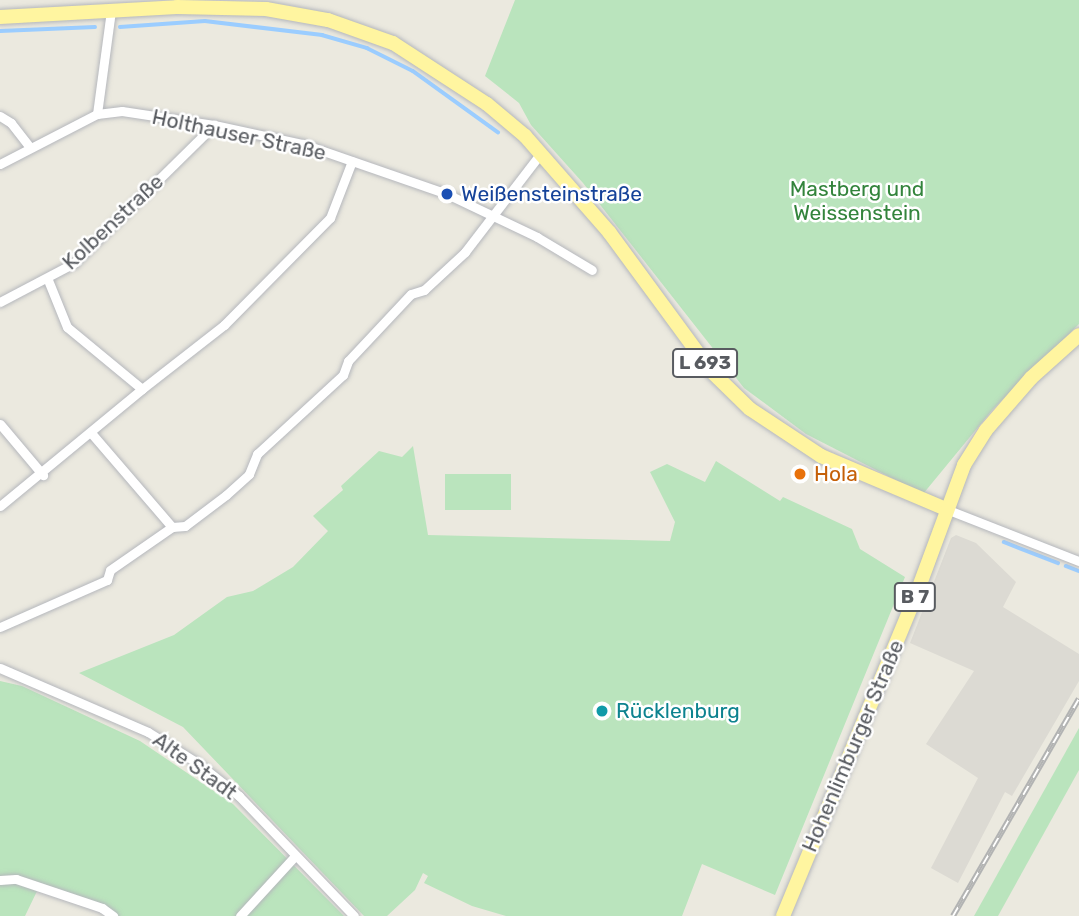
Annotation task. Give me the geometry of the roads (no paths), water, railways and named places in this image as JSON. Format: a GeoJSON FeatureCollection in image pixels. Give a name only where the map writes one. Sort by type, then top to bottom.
{"type":"FeatureCollection","features":[{"type":"Feature","properties":{"kind":"main road","name":"L 693"},"geometry":{"type":"LineString","coordinates":[[0,16],[221,6],[328,20],[393,43],[487,104],[541,153],[609,232],[730,391],[775,428],[821,456],[946,509]]}},
{"type":"Feature","properties":{"kind":"main road","name":"Hohenlimburger Straße"},"geometry":{"type":"LineString","coordinates":[[783,916],[916,595],[946,509],[986,430],[1031,378],[1079,335]]}},
{"type":"Feature","properties":{"kind":"street"},"geometry":{"type":"LineString","coordinates":[[97,114],[110,10]]}},
{"type":"Feature","properties":{"kind":"street","name":"Holthauser Straße"},"geometry":{"type":"LineString","coordinates":[[0,164],[97,114],[122,111],[214,125],[303,144],[494,215],[592,270]]}},
{"type":"Feature","properties":{"kind":"street"},"geometry":{"type":"LineString","coordinates":[[0,117],[11,123],[30,147]]}},
{"type":"Feature","properties":{"kind":"street","name":"Kolbenstraße"},"geometry":{"type":"LineString","coordinates":[[0,302],[48,280],[74,263],[214,125]]}},
{"type":"Feature","properties":{"kind":"street"},"geometry":{"type":"LineString","coordinates":[[0,627],[107,580],[110,570],[172,527],[185,526],[250,474],[257,454],[305,407],[319,402],[343,375],[348,360],[411,294],[424,289],[465,252],[541,153]]}},
{"type":"Feature","properties":{"kind":"street"},"geometry":{"type":"LineString","coordinates":[[0,506],[43,475],[142,388],[224,326],[330,218],[352,162]]}},
{"type":"Feature","properties":{"kind":"street"},"geometry":{"type":"LineString","coordinates":[[48,280],[67,327],[142,388]]}},
{"type":"Feature","properties":{"kind":"street"},"geometry":{"type":"LineString","coordinates":[[0,424],[43,475]]}},
{"type":"Feature","properties":{"kind":"street"},"geometry":{"type":"LineString","coordinates":[[92,434],[172,527]]}},
{"type":"Feature","properties":{"kind":"street"},"geometry":{"type":"LineString","coordinates":[[946,509],[1078,558]]}},
{"type":"Feature","properties":{"kind":"street","name":"Alte Stadt"},"geometry":{"type":"LineString","coordinates":[[0,668],[148,732],[196,762],[239,796],[294,857],[354,916]]}},
{"type":"Feature","properties":{"kind":"street"},"geometry":{"type":"LineString","coordinates":[[240,916],[294,857]]}},
{"type":"Feature","properties":{"kind":"street"},"geometry":{"type":"LineString","coordinates":[[0,880],[16,879],[102,908],[113,916]]}},
{"type":"Feature","properties":{"kind":"waterway"},"geometry":{"type":"LineString","coordinates":[[120,27],[205,21],[322,35],[367,48],[413,71],[498,132]]}},
{"type":"Feature","properties":{"kind":"waterway"},"geometry":{"type":"LineString","coordinates":[[0,31],[95,27]]}},
{"type":"Feature","properties":{"kind":"waterway"},"geometry":{"type":"LineString","coordinates":[[1004,542],[1058,563]]}},
{"type":"Feature","properties":{"kind":"waterway"},"geometry":{"type":"LineString","coordinates":[[1066,566],[1079,571]]}},
{"type":"Feature","properties":{"kind":"railway"},"geometry":{"type":"LineString","coordinates":[[953,916],[1079,699]]}},
{"type":"Feature","properties":{"kind":"place","name":"Weißensteinstraße"},"geometry":{"type":"Point","coordinates":[447,194]}},
{"type":"Feature","properties":{"kind":"place","name":"Hola"},"geometry":{"type":"Point","coordinates":[800,474]}},
{"type":"Feature","properties":{"kind":"place","name":"Rücklenburg"},"geometry":{"type":"Point","coordinates":[602,711]}},
{"type":"Feature","properties":{"kind":"park label","name":"Mastberg und Weissenstein"},"geometry":{"type":"Point","coordinates":[857,201]}}]}
